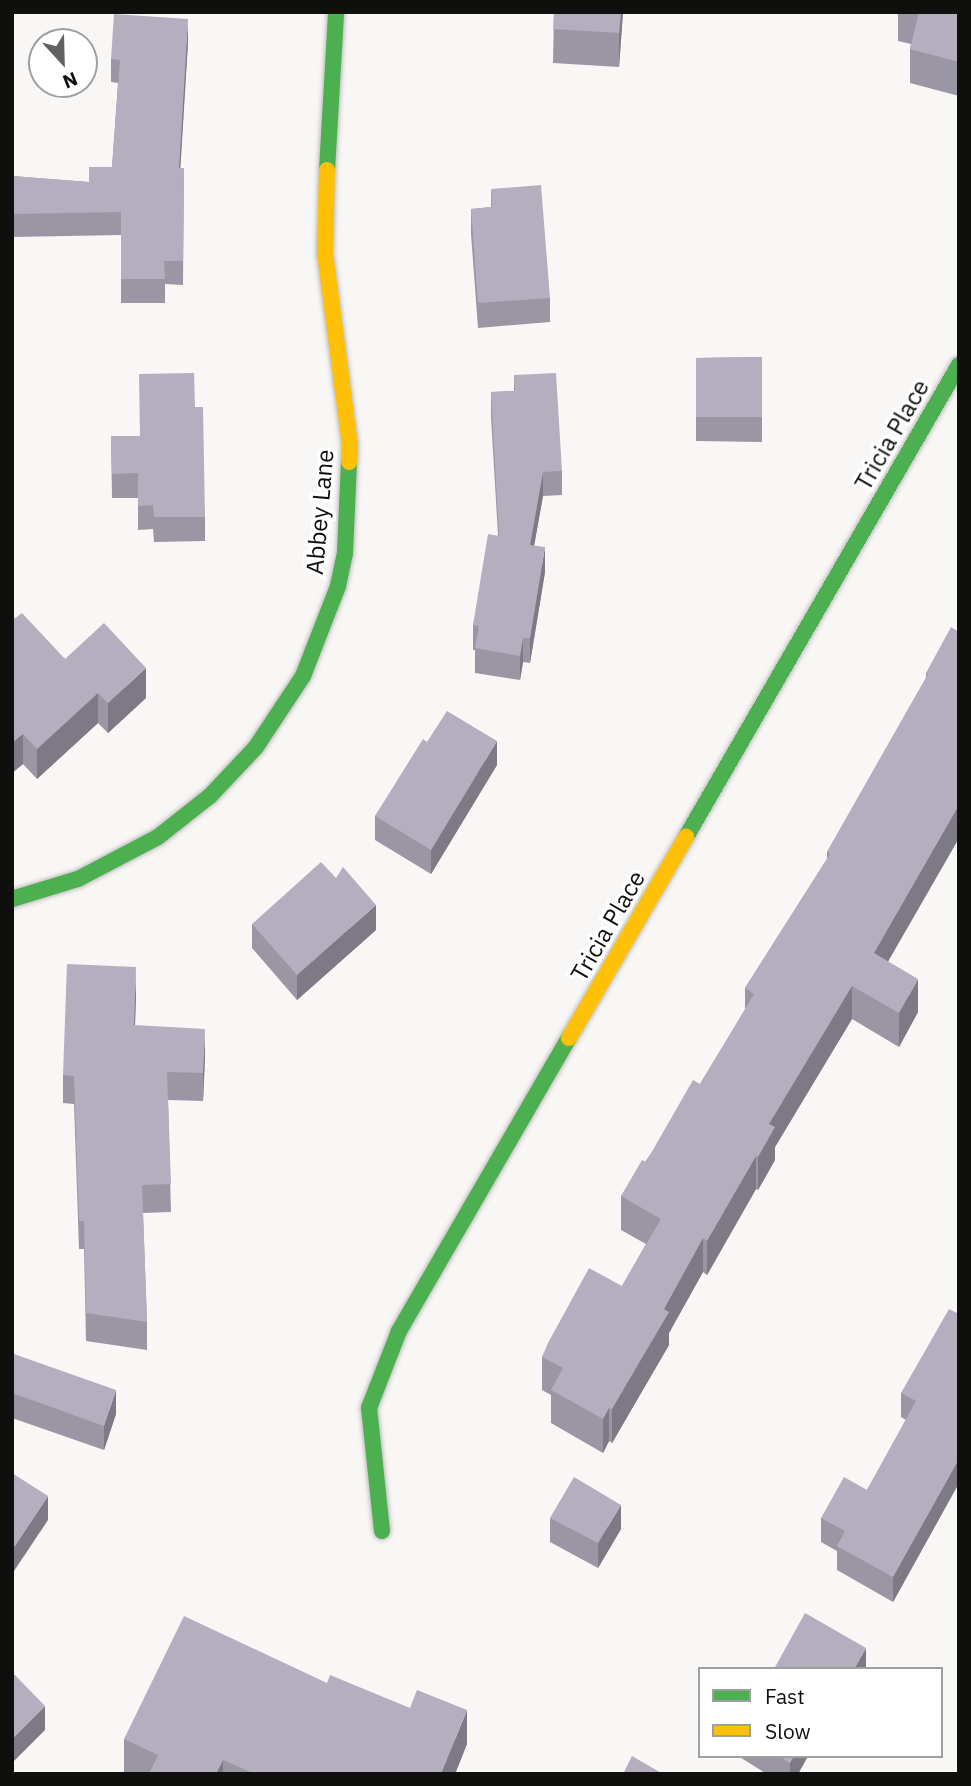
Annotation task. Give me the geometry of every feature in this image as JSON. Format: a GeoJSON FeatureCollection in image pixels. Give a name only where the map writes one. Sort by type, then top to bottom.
{"type":"FeatureCollection","features":[{"type":"Feature","properties":{"kind":"street","name":"Abbey Lane"},"geometry":{"type":"LineString","coordinates":[[12,899],[78,879],[158,837],[210,796],[256,747],[303,676],[338,586],[345,553],[350,444],[325,253],[336,12]]}},
{"type":"Feature","properties":{"kind":"street","name":"Tricia Place"},"geometry":{"type":"LineString","coordinates":[[382,1531],[369,1408],[399,1331],[959,365]]}},
{"type":"Feature","properties":{"kind":"building"},"geometry":{"type":"Polygon","coordinates":[[[554,12],[621,12],[619,33],[553,29],[554,12]]]}},
{"type":"Feature","properties":{"kind":"building"},"geometry":{"type":"Polygon","coordinates":[[[919,12],[959,12],[959,62],[910,49],[919,12]]]}},
{"type":"Feature","properties":{"kind":"building"},"geometry":{"type":"Polygon","coordinates":[[[114,14],[188,19],[179,168],[184,168],[183,261],[164,261],[165,279],[121,279],[121,212],[12,214],[12,176],[89,182],[89,167],[112,167],[120,60],[111,59],[114,14]]]}},
{"type":"Feature","properties":{"kind":"building"},"geometry":{"type":"Polygon","coordinates":[[[541,185],[550,298],[478,303],[471,209],[492,207],[491,189],[541,185]]]}},
{"type":"Feature","properties":{"kind":"building"},"geometry":{"type":"Polygon","coordinates":[[[762,357],[762,417],[696,417],[696,358],[762,357]]]}},
{"type":"Feature","properties":{"kind":"building"},"geometry":{"type":"Polygon","coordinates":[[[194,373],[195,407],[203,407],[205,517],[154,517],[153,505],[138,506],[138,473],[112,474],[111,436],[140,436],[139,374],[194,373]]]}},
{"type":"Feature","properties":{"kind":"building"},"geometry":{"type":"Polygon","coordinates":[[[556,373],[562,471],[543,472],[530,545],[545,547],[530,638],[523,638],[520,656],[475,648],[479,626],[473,625],[488,534],[499,536],[491,392],[515,391],[514,375],[556,373]]]}},
{"type":"Feature","properties":{"kind":"building"},"geometry":{"type":"Polygon","coordinates":[[[22,613],[65,659],[104,623],[146,668],[108,703],[98,693],[37,749],[23,734],[12,743],[12,617],[14,619],[22,613]]]}},
{"type":"Feature","properties":{"kind":"building"},"geometry":{"type":"Polygon","coordinates":[[[951,627],[959,632],[959,805],[874,953],[918,979],[899,1013],[852,986],[769,1124],[775,1127],[758,1157],[756,1156],[707,1241],[703,1238],[664,1309],[669,1312],[612,1409],[609,1408],[603,1419],[551,1390],[563,1368],[542,1357],[548,1343],[589,1268],[622,1286],[661,1219],[621,1196],[642,1160],[646,1162],[693,1080],[700,1084],[754,994],[745,988],[830,854],[827,852],[928,674],[926,673],[951,627]]]}},
{"type":"Feature","properties":{"kind":"building"},"geometry":{"type":"Polygon","coordinates":[[[447,711],[497,741],[431,850],[375,816],[423,739],[427,742],[447,711]]]}},
{"type":"Feature","properties":{"kind":"building"},"geometry":{"type":"Polygon","coordinates":[[[321,862],[336,878],[343,867],[376,905],[297,975],[252,924],[321,862]]]}},
{"type":"Feature","properties":{"kind":"building"},"geometry":{"type":"Polygon","coordinates":[[[67,964],[136,967],[134,1025],[205,1029],[203,1073],[167,1072],[171,1184],[142,1185],[147,1322],[86,1313],[84,1221],[79,1221],[74,1076],[63,1075],[67,964]]]}},
{"type":"Feature","properties":{"kind":"building"},"geometry":{"type":"Polygon","coordinates":[[[949,1309],[959,1314],[959,1459],[893,1577],[837,1546],[845,1531],[821,1518],[844,1477],[867,1490],[916,1401],[901,1393],[949,1309]]]}},
{"type":"Feature","properties":{"kind":"building"},"geometry":{"type":"Polygon","coordinates":[[[14,1354],[116,1390],[104,1426],[12,1393],[14,1354]]]}},
{"type":"Feature","properties":{"kind":"building"},"geometry":{"type":"Polygon","coordinates":[[[12,1473],[48,1496],[12,1550],[12,1473]]]}},
{"type":"Feature","properties":{"kind":"building"},"geometry":{"type":"Polygon","coordinates":[[[574,1477],[621,1505],[598,1543],[550,1518],[574,1477]]]}},
{"type":"Feature","properties":{"kind":"building"},"geometry":{"type":"Polygon","coordinates":[[[805,1613],[866,1648],[855,1667],[775,1667],[805,1613]]]}},
{"type":"Feature","properties":{"kind":"building"},"geometry":{"type":"Polygon","coordinates":[[[184,1616],[327,1683],[330,1675],[410,1708],[417,1690],[467,1710],[441,1774],[255,1774],[223,1760],[216,1774],[149,1774],[158,1755],[124,1739],[184,1616]]]}},
{"type":"Feature","properties":{"kind":"building"},"geometry":{"type":"Polygon","coordinates":[[[12,1672],[45,1706],[12,1739],[12,1672]]]}},
{"type":"Feature","properties":{"kind":"building"},"geometry":{"type":"Polygon","coordinates":[[[632,1756],[663,1774],[623,1774],[632,1756]]]}},
{"type":"Feature","properties":{"kind":"traffic: fast"},"geometry":{"type":"LineString","coordinates":[[327,170],[336,12]]}},
{"type":"Feature","properties":{"kind":"traffic: fast"},"geometry":{"type":"LineString","coordinates":[[686,837],[959,365]]}},
{"type":"Feature","properties":{"kind":"traffic: fast"},"geometry":{"type":"LineString","coordinates":[[12,899],[78,879],[158,837],[210,796],[256,747],[303,676],[338,586],[345,553],[349,462]]}},
{"type":"Feature","properties":{"kind":"traffic: fast"},"geometry":{"type":"LineString","coordinates":[[382,1531],[369,1408],[399,1331],[569,1038]]}},
{"type":"Feature","properties":{"kind":"traffic: slow"},"geometry":{"type":"LineString","coordinates":[[327,170],[325,253],[350,445],[349,462]]}},
{"type":"Feature","properties":{"kind":"traffic: slow"},"geometry":{"type":"LineString","coordinates":[[569,1038],[686,837]]}}]}
